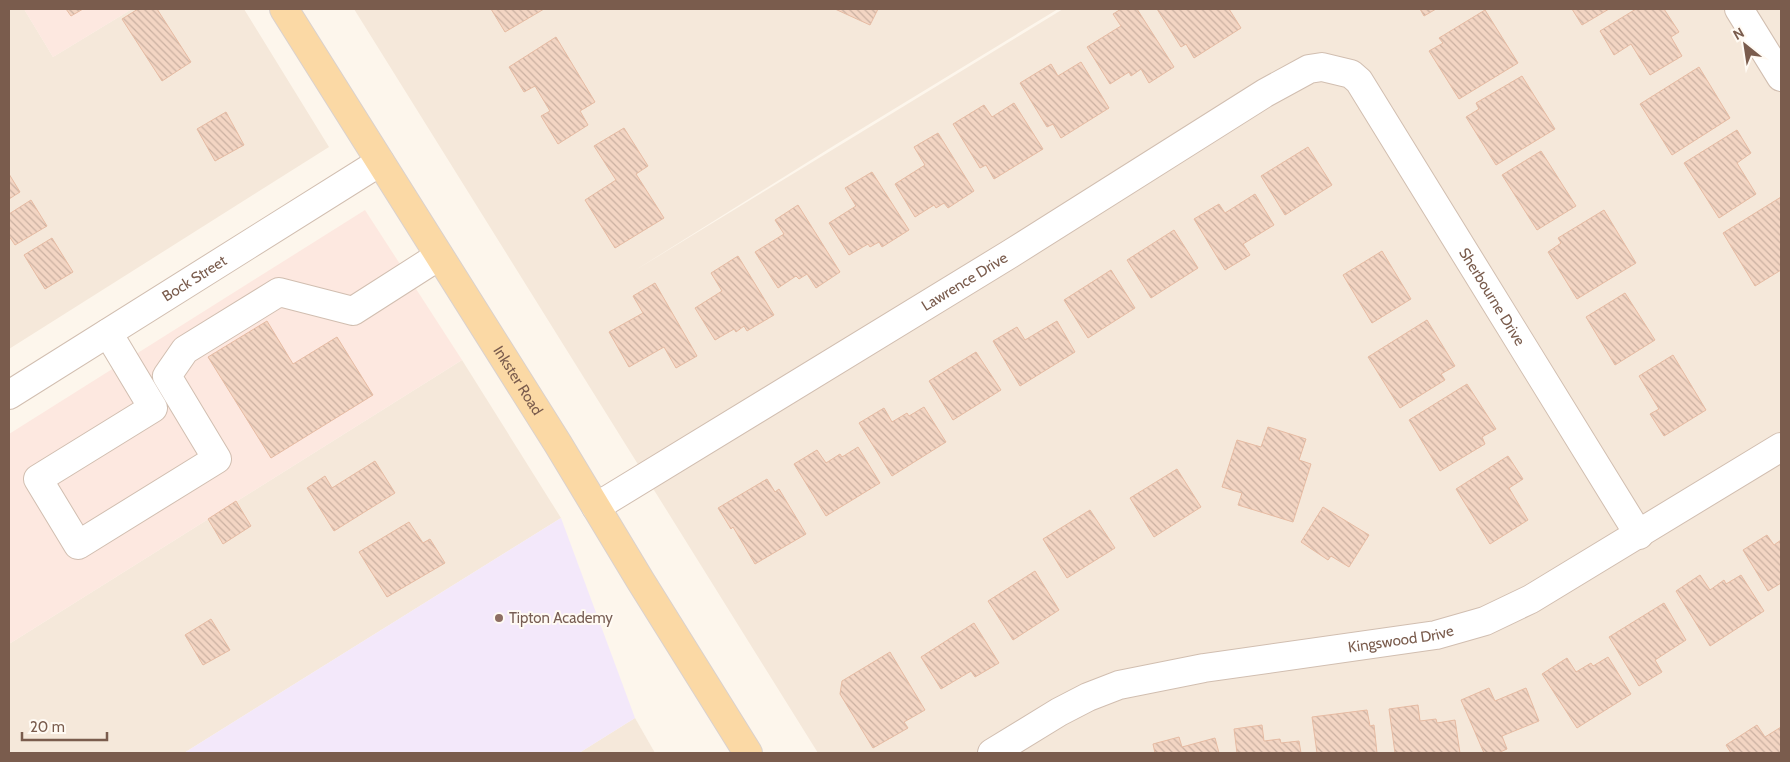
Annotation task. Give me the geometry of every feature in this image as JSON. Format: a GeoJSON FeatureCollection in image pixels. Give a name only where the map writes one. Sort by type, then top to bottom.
{"type":"FeatureCollection","features":[{"type":"Feature","properties":{"kind":"main road","name":"Inkster Road"},"geometry":{"type":"LineString","coordinates":[[284,9],[558,444],[748,753]]}},
{"type":"Feature","properties":{"kind":"street"},"geometry":{"type":"LineString","coordinates":[[1739,9],[1781,77]]}},
{"type":"Feature","properties":{"kind":"street","name":"Lawrence Drive"},"geometry":{"type":"LineString","coordinates":[[596,507],[1002,259],[1265,93],[1309,69],[1322,67],[1336,69]]}},
{"type":"Feature","properties":{"kind":"street","name":"Sherbourne Drive"},"geometry":{"type":"LineString","coordinates":[[1336,69],[1351,74],[1359,81],[1638,535]]}},
{"type":"Feature","properties":{"kind":"street","name":"Bock Street"},"geometry":{"type":"LineString","coordinates":[[10,390],[108,333],[380,162]]}},
{"type":"Feature","properties":{"kind":"street"},"geometry":{"type":"LineString","coordinates":[[178,393],[38,479],[78,545],[217,459],[178,393],[167,376],[185,350],[279,292],[353,310],[439,256]]}},
{"type":"Feature","properties":{"kind":"street"},"geometry":{"type":"LineString","coordinates":[[108,333],[152,408]]}},
{"type":"Feature","properties":{"kind":"street","name":"Kingswood Drive"},"geometry":{"type":"LineString","coordinates":[[992,753],[1059,712],[1088,697],[1119,685],[1204,668],[1436,635],[1485,621],[1531,600],[1781,447]]}},
{"type":"Feature","properties":{"kind":"shaded area"},"geometry":{"type":"Polygon","coordinates":[[[9,9],[24,9],[53,57],[132,9],[244,9],[329,147],[9,349],[9,9]]]}},
{"type":"Feature","properties":{"kind":"shaded area"},"geometry":{"type":"Polygon","coordinates":[[[24,9],[132,9],[53,57],[24,9]]]}},
{"type":"Feature","properties":{"kind":"shaded area"},"geometry":{"type":"Polygon","coordinates":[[[354,9],[1058,9],[835,145],[634,271],[1063,9],[1781,9],[1781,753],[818,753],[354,9]]]}},
{"type":"Feature","properties":{"kind":"shaded area"},"geometry":{"type":"Polygon","coordinates":[[[365,210],[462,360],[9,644],[9,434],[365,210]]]}},
{"type":"Feature","properties":{"kind":"shaded area"},"geometry":{"type":"Polygon","coordinates":[[[462,360],[561,518],[184,753],[9,753],[9,644],[462,360]]]}},
{"type":"Feature","properties":{"kind":"shaded area","name":"Tipton Academy"},"geometry":{"type":"Polygon","coordinates":[[[561,518],[635,718],[579,753],[184,753],[561,518]]]}},
{"type":"Feature","properties":{"kind":"shaded area"},"geometry":{"type":"Polygon","coordinates":[[[635,718],[655,753],[579,753],[635,718]]]}},
{"type":"Feature","properties":{"kind":"building"},"geometry":{"type":"Polygon","coordinates":[[[66,9],[83,9],[71,16],[66,9]]]}},
{"type":"Feature","properties":{"kind":"building"},"geometry":{"type":"Polygon","coordinates":[[[138,9],[157,9],[191,62],[162,81],[122,19],[138,9]]]}},
{"type":"Feature","properties":{"kind":"building"},"geometry":{"type":"Polygon","coordinates":[[[491,9],[544,9],[505,32],[491,9]]]}},
{"type":"Feature","properties":{"kind":"building"},"geometry":{"type":"Polygon","coordinates":[[[835,9],[878,9],[870,25],[835,9]]]}},
{"type":"Feature","properties":{"kind":"building"},"geometry":{"type":"Polygon","coordinates":[[[1121,9],[1137,9],[1174,67],[1149,83],[1141,69],[1131,76],[1129,72],[1110,84],[1087,47],[1121,26],[1113,14],[1121,9]]]}},
{"type":"Feature","properties":{"kind":"building"},"geometry":{"type":"Polygon","coordinates":[[[1157,9],[1229,9],[1241,28],[1194,58],[1186,44],[1181,47],[1157,9]]]}},
{"type":"Feature","properties":{"kind":"building"},"geometry":{"type":"Polygon","coordinates":[[[1420,9],[1436,9],[1424,16],[1420,9]]]}},
{"type":"Feature","properties":{"kind":"building"},"geometry":{"type":"Polygon","coordinates":[[[1572,9],[1609,9],[1582,25],[1572,9]]]}},
{"type":"Feature","properties":{"kind":"building"},"geometry":{"type":"Polygon","coordinates":[[[1636,9],[1664,9],[1679,32],[1671,37],[1682,56],[1650,75],[1631,44],[1614,55],[1600,31],[1636,9]]]}},
{"type":"Feature","properties":{"kind":"building"},"geometry":{"type":"Polygon","coordinates":[[[1485,10],[1518,63],[1459,99],[1429,51],[1443,43],[1439,38],[1485,10]]]}},
{"type":"Feature","properties":{"kind":"building"},"geometry":{"type":"Polygon","coordinates":[[[556,37],[595,102],[580,111],[588,125],[558,144],[541,116],[550,111],[535,86],[524,92],[509,67],[556,37]]]}},
{"type":"Feature","properties":{"kind":"building"},"geometry":{"type":"Polygon","coordinates":[[[1081,62],[1109,108],[1061,138],[1053,124],[1047,127],[1020,83],[1051,64],[1058,76],[1081,62]]]}},
{"type":"Feature","properties":{"kind":"building"},"geometry":{"type":"Polygon","coordinates":[[[1699,67],[1730,118],[1672,155],[1640,104],[1699,67]]]}},
{"type":"Feature","properties":{"kind":"building"},"geometry":{"type":"Polygon","coordinates":[[[1522,76],[1555,129],[1496,165],[1466,117],[1479,109],[1476,103],[1522,76]]]}},
{"type":"Feature","properties":{"kind":"building"},"geometry":{"type":"Polygon","coordinates":[[[1014,103],[1043,149],[994,179],[986,165],[980,168],[953,124],[984,105],[992,117],[1014,103]]]}},
{"type":"Feature","properties":{"kind":"building"},"geometry":{"type":"Polygon","coordinates":[[[226,112],[244,145],[215,161],[197,129],[226,112]]]}},
{"type":"Feature","properties":{"kind":"building"},"geometry":{"type":"Polygon","coordinates":[[[624,128],[648,166],[636,174],[664,218],[615,248],[585,200],[616,180],[594,146],[624,128]]]}},
{"type":"Feature","properties":{"kind":"building"},"geometry":{"type":"Polygon","coordinates":[[[1737,130],[1751,153],[1737,163],[1756,194],[1719,218],[1684,163],[1737,130]]]}},
{"type":"Feature","properties":{"kind":"building"},"geometry":{"type":"Polygon","coordinates":[[[938,133],[974,191],[948,208],[944,203],[936,208],[934,205],[915,217],[895,184],[925,165],[914,147],[938,133]]]}},
{"type":"Feature","properties":{"kind":"building"},"geometry":{"type":"Polygon","coordinates":[[[1308,147],[1332,185],[1285,215],[1261,176],[1308,147]]]}},
{"type":"Feature","properties":{"kind":"building"},"geometry":{"type":"Polygon","coordinates":[[[1541,151],[1576,206],[1537,230],[1502,175],[1541,151]]]}},
{"type":"Feature","properties":{"kind":"building"},"geometry":{"type":"Polygon","coordinates":[[[872,172],[909,230],[882,247],[879,242],[870,247],[868,244],[849,255],[829,223],[856,206],[845,188],[872,172]]]}},
{"type":"Feature","properties":{"kind":"building"},"geometry":{"type":"Polygon","coordinates":[[[9,174],[20,192],[9,199],[9,174]]]}},
{"type":"Feature","properties":{"kind":"building"},"geometry":{"type":"Polygon","coordinates":[[[1255,194],[1274,225],[1243,244],[1250,255],[1225,270],[1194,219],[1219,204],[1225,213],[1255,194]]]}},
{"type":"Feature","properties":{"kind":"building"},"geometry":{"type":"Polygon","coordinates":[[[1781,197],[1781,270],[1755,286],[1723,233],[1781,197]]]}},
{"type":"Feature","properties":{"kind":"building"},"geometry":{"type":"Polygon","coordinates":[[[31,200],[47,226],[15,245],[9,236],[9,214],[31,200]]]}},
{"type":"Feature","properties":{"kind":"building"},"geometry":{"type":"Polygon","coordinates":[[[798,205],[840,272],[816,288],[807,274],[799,279],[796,276],[778,288],[755,252],[784,234],[775,220],[798,205]]]}},
{"type":"Feature","properties":{"kind":"building"},"geometry":{"type":"Polygon","coordinates":[[[1604,210],[1636,263],[1577,299],[1548,252],[1561,243],[1558,238],[1604,210]]]}},
{"type":"Feature","properties":{"kind":"building"},"geometry":{"type":"Polygon","coordinates":[[[1174,230],[1198,268],[1151,298],[1127,260],[1174,230]]]}},
{"type":"Feature","properties":{"kind":"building"},"geometry":{"type":"Polygon","coordinates":[[[52,238],[73,272],[45,289],[24,255],[52,238]]]}},
{"type":"Feature","properties":{"kind":"building"},"geometry":{"type":"Polygon","coordinates":[[[1382,251],[1411,299],[1372,323],[1343,275],[1382,251]]]}},
{"type":"Feature","properties":{"kind":"building"},"geometry":{"type":"Polygon","coordinates":[[[738,256],[774,315],[747,331],[744,326],[736,332],[734,329],[715,340],[695,308],[722,291],[711,273],[738,256]]]}},
{"type":"Feature","properties":{"kind":"building"},"geometry":{"type":"Polygon","coordinates":[[[1111,270],[1135,308],[1088,338],[1064,300],[1111,270]]]}},
{"type":"Feature","properties":{"kind":"building"},"geometry":{"type":"Polygon","coordinates":[[[655,283],[697,356],[676,368],[664,347],[629,367],[609,332],[643,313],[633,296],[655,283]]]}},
{"type":"Feature","properties":{"kind":"building"},"geometry":{"type":"Polygon","coordinates":[[[1625,293],[1655,340],[1615,365],[1586,317],[1625,293]]]}},
{"type":"Feature","properties":{"kind":"building"},"geometry":{"type":"Polygon","coordinates":[[[1427,320],[1455,366],[1441,374],[1445,380],[1400,408],[1368,357],[1427,320]]]}},
{"type":"Feature","properties":{"kind":"building"},"geometry":{"type":"Polygon","coordinates":[[[267,321],[293,364],[337,337],[373,395],[271,458],[208,357],[267,321]]]}},
{"type":"Feature","properties":{"kind":"building"},"geometry":{"type":"Polygon","coordinates":[[[1057,321],[1075,352],[1020,386],[993,341],[1017,327],[1025,340],[1057,321]]]}},
{"type":"Feature","properties":{"kind":"building"},"geometry":{"type":"Polygon","coordinates":[[[976,352],[1001,390],[953,420],[929,381],[976,352]]]}},
{"type":"Feature","properties":{"kind":"building"},"geometry":{"type":"Polygon","coordinates":[[[1673,355],[1706,410],[1664,436],[1650,414],[1659,409],[1639,376],[1673,355]]]}},
{"type":"Feature","properties":{"kind":"building"},"geometry":{"type":"Polygon","coordinates":[[[1467,384],[1496,429],[1482,437],[1485,444],[1440,471],[1409,420],[1467,384]]]}},
{"type":"Feature","properties":{"kind":"building"},"geometry":{"type":"Polygon","coordinates":[[[924,407],[946,442],[892,476],[859,423],[884,408],[892,422],[907,413],[909,416],[924,407]]]}},
{"type":"Feature","properties":{"kind":"building"},"geometry":{"type":"Polygon","coordinates":[[[1268,427],[1306,439],[1299,460],[1311,464],[1293,522],[1238,505],[1242,493],[1222,487],[1237,440],[1261,447],[1268,427]]]}},
{"type":"Feature","properties":{"kind":"building"},"geometry":{"type":"Polygon","coordinates":[[[858,447],[880,483],[826,516],[794,464],[817,450],[826,463],[840,454],[842,457],[858,447]]]}},
{"type":"Feature","properties":{"kind":"building"},"geometry":{"type":"Polygon","coordinates":[[[1508,456],[1523,479],[1509,488],[1528,520],[1490,544],[1456,489],[1508,456]]]}},
{"type":"Feature","properties":{"kind":"building"},"geometry":{"type":"Polygon","coordinates":[[[375,461],[395,493],[334,531],[307,488],[325,476],[332,488],[375,461]]]}},
{"type":"Feature","properties":{"kind":"building"},"geometry":{"type":"Polygon","coordinates":[[[1177,469],[1201,507],[1154,537],[1130,498],[1177,469]]]}},
{"type":"Feature","properties":{"kind":"building"},"geometry":{"type":"Polygon","coordinates":[[[767,479],[775,492],[779,489],[806,534],[755,564],[733,527],[731,529],[718,508],[767,479]]]}},
{"type":"Feature","properties":{"kind":"building"},"geometry":{"type":"Polygon","coordinates":[[[236,501],[251,526],[223,544],[208,519],[236,501]]]}},
{"type":"Feature","properties":{"kind":"building"},"geometry":{"type":"Polygon","coordinates":[[[1323,507],[1369,535],[1349,567],[1331,556],[1328,560],[1301,542],[1323,507]]]}},
{"type":"Feature","properties":{"kind":"building"},"geometry":{"type":"Polygon","coordinates":[[[1090,510],[1115,548],[1067,578],[1043,539],[1090,510]]]}},
{"type":"Feature","properties":{"kind":"building"},"geometry":{"type":"Polygon","coordinates":[[[409,522],[423,543],[430,539],[445,563],[387,597],[359,552],[409,522]]]}},
{"type":"Feature","properties":{"kind":"building"},"geometry":{"type":"Polygon","coordinates":[[[1767,535],[1774,545],[1781,540],[1781,583],[1768,591],[1743,550],[1767,535]]]}},
{"type":"Feature","properties":{"kind":"building"},"geometry":{"type":"Polygon","coordinates":[[[1035,571],[1059,610],[1013,640],[988,601],[1035,571]]]}},
{"type":"Feature","properties":{"kind":"building"},"geometry":{"type":"Polygon","coordinates":[[[1700,575],[1710,590],[1724,580],[1726,584],[1741,575],[1764,611],[1710,646],[1676,591],[1700,575]]]}},
{"type":"Feature","properties":{"kind":"building"},"geometry":{"type":"Polygon","coordinates":[[[1664,603],[1686,640],[1655,660],[1662,672],[1639,686],[1609,637],[1664,603]]]}},
{"type":"Feature","properties":{"kind":"building"},"geometry":{"type":"Polygon","coordinates":[[[211,619],[230,650],[203,665],[185,635],[211,619]]]}},
{"type":"Feature","properties":{"kind":"building"},"geometry":{"type":"Polygon","coordinates":[[[974,623],[999,663],[975,677],[971,671],[941,689],[921,657],[974,623]]]}},
{"type":"Feature","properties":{"kind":"building"},"geometry":{"type":"Polygon","coordinates":[[[890,652],[925,710],[904,722],[908,728],[873,748],[840,694],[842,681],[890,652]]]}},
{"type":"Feature","properties":{"kind":"building"},"geometry":{"type":"Polygon","coordinates":[[[1608,657],[1631,694],[1577,728],[1542,674],[1567,658],[1576,672],[1591,663],[1593,666],[1608,657]]]}},
{"type":"Feature","properties":{"kind":"building"},"geometry":{"type":"Polygon","coordinates":[[[1489,688],[1495,701],[1526,688],[1539,721],[1502,736],[1507,749],[1498,753],[1484,753],[1461,700],[1489,688]]]}},
{"type":"Feature","properties":{"kind":"building"},"geometry":{"type":"Polygon","coordinates":[[[1418,705],[1420,721],[1436,719],[1437,723],[1455,720],[1460,753],[1395,753],[1389,709],[1418,705]]]}},
{"type":"Feature","properties":{"kind":"building"},"geometry":{"type":"Polygon","coordinates":[[[1367,710],[1370,726],[1374,725],[1377,753],[1317,753],[1312,717],[1367,710]]]}},
{"type":"Feature","properties":{"kind":"building"},"geometry":{"type":"Polygon","coordinates":[[[1262,725],[1264,741],[1280,739],[1281,743],[1299,741],[1301,753],[1237,753],[1234,729],[1262,725]]]}},
{"type":"Feature","properties":{"kind":"building"},"geometry":{"type":"Polygon","coordinates":[[[1757,725],[1765,737],[1781,727],[1781,753],[1731,753],[1726,745],[1757,725]]]}},
{"type":"Feature","properties":{"kind":"building"},"geometry":{"type":"Polygon","coordinates":[[[1179,737],[1182,747],[1215,738],[1219,753],[1155,753],[1153,744],[1179,737]]]}},
{"type":"Feature","properties":{"kind":"place","name":"Tipton Academy"},"geometry":{"type":"Point","coordinates":[499,618]}}]}
